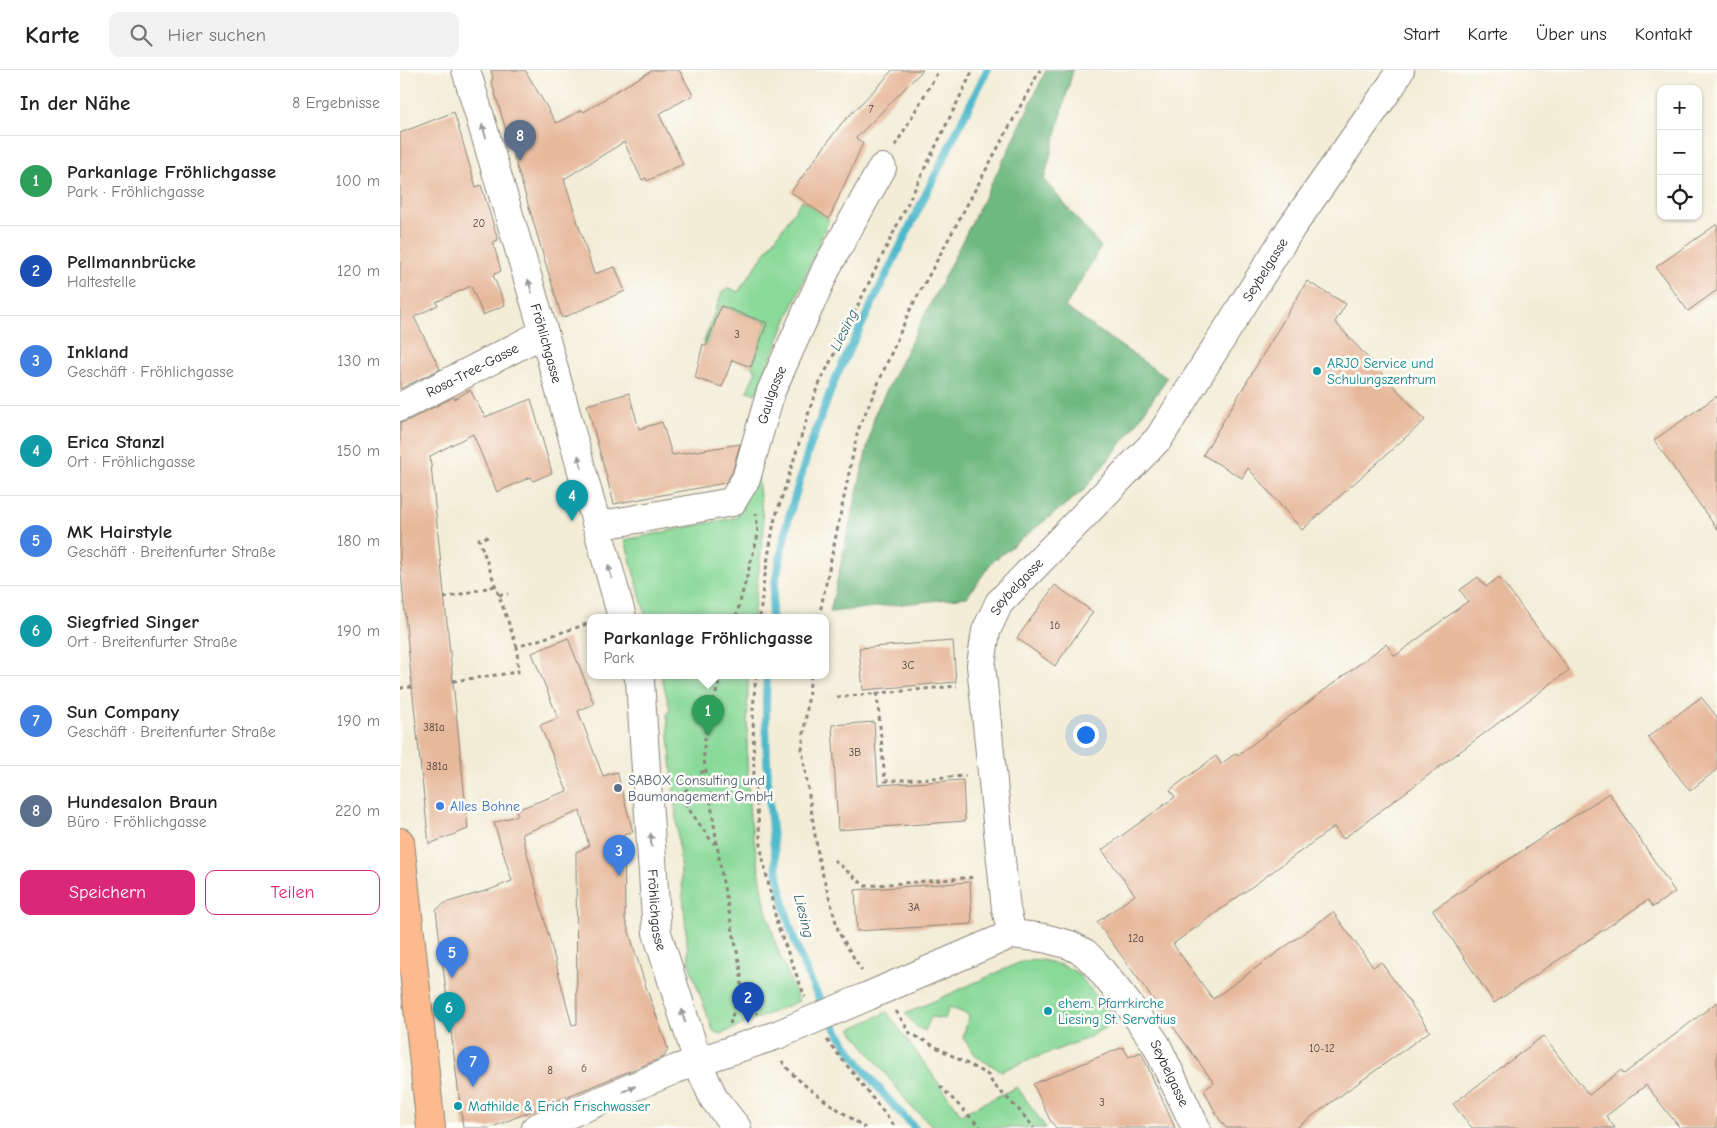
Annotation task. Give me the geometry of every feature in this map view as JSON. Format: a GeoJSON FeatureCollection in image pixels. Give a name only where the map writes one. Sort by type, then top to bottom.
{"type":"FeatureCollection","features":[{"type":"Feature","properties":{"kind":"main road"},"geometry":{"type":"LineString","coordinates":[[400,842],[430,1128]]}},
{"type":"Feature","properties":{"kind":"street","name":"Fröhlichgasse"},"geometry":{"type":"LineString","coordinates":[[466,70],[544,333],[621,614]]}},
{"type":"Feature","properties":{"kind":"street","name":"Seybelgasse"},"geometry":{"type":"LineString","coordinates":[[1196,1128],[1156,1044],[1129,1005],[1095,963],[1085,953],[1070,945],[1044,938],[1012,934],[1006,908],[981,665],[986,630],[999,603],[1159,438],[1291,228],[1393,83],[1400,70]]}},
{"type":"Feature","properties":{"kind":"street","name":"Gaulgasse"},"geometry":{"type":"LineString","coordinates":[[597,526],[732,502],[746,480],[771,391],[827,267],[882,168]]}},
{"type":"Feature","properties":{"kind":"street","name":"Rosa-Tree-Gasse"},"geometry":{"type":"LineString","coordinates":[[400,407],[544,333]]}},
{"type":"Feature","properties":{"kind":"street","name":"Fröhlichgasse"},"geometry":{"type":"LineString","coordinates":[[638,679],[643,720],[656,933],[698,1062],[714,1099],[737,1128]]}},
{"type":"Feature","properties":{"kind":"street"},"geometry":{"type":"LineString","coordinates":[[536,1128],[676,1069],[774,1036],[1012,934]]}},
{"type":"Feature","properties":{"kind":"path"},"geometry":{"type":"LineString","coordinates":[[882,168],[939,70]]}},
{"type":"Feature","properties":{"kind":"path"},"geometry":{"type":"LineString","coordinates":[[760,614],[774,522],[815,393],[973,70]]}},
{"type":"Feature","properties":{"kind":"path"},"geometry":{"type":"LineString","coordinates":[[820,614],[858,430],[909,312],[1040,70]]}},
{"type":"Feature","properties":{"kind":"path"},"geometry":{"type":"LineString","coordinates":[[737,614],[758,535],[755,498],[746,480]]}},
{"type":"Feature","properties":{"kind":"path"},"geometry":{"type":"LineString","coordinates":[[453,681],[518,672],[517,647],[479,539],[488,537]]}},
{"type":"Feature","properties":{"kind":"path"},"geometry":{"type":"LineString","coordinates":[[444,598],[495,586]]}},
{"type":"Feature","properties":{"kind":"path"},"geometry":{"type":"LineString","coordinates":[[498,595],[508,594]]}},
{"type":"Feature","properties":{"kind":"path"},"geometry":{"type":"LineString","coordinates":[[517,647],[587,624]]}},
{"type":"Feature","properties":{"kind":"path"},"geometry":{"type":"LineString","coordinates":[[720,679],[707,729],[703,758],[741,971],[741,984],[728,1031]]}},
{"type":"Feature","properties":{"kind":"path"},"geometry":{"type":"LineString","coordinates":[[756,679],[753,709],[754,781],[762,854],[777,924],[808,1003]]}},
{"type":"Feature","properties":{"kind":"path"},"geometry":{"type":"LineString","coordinates":[[810,679],[802,749],[819,861],[839,933],[871,995],[893,1005],[910,1033],[988,1075],[993,1084],[1034,1128]]}},
{"type":"Feature","properties":{"kind":"path"},"geometry":{"type":"LineString","coordinates":[[837,697],[983,684]]}},
{"type":"Feature","properties":{"kind":"path"},"geometry":{"type":"LineString","coordinates":[[400,688],[412,687]]}},
{"type":"Feature","properties":{"kind":"path"},"geometry":{"type":"LineString","coordinates":[[877,693],[884,781],[955,777]]}},
{"type":"Feature","properties":{"kind":"path"},"geometry":{"type":"LineString","coordinates":[[680,797],[713,843],[717,843]]}},
{"type":"Feature","properties":{"kind":"path"},"geometry":{"type":"LineString","coordinates":[[834,860],[865,886],[1003,875]]}},
{"type":"Feature","properties":{"kind":"path"},"geometry":{"type":"LineString","coordinates":[[741,984],[750,1004],[774,1036],[782,1063],[790,1072],[814,1091],[866,1128]]}},
{"type":"Feature","properties":{"kind":"path"},"geometry":{"type":"LineString","coordinates":[[826,1037],[830,1045],[896,1128]]}},
{"type":"Feature","properties":{"kind":"path"},"geometry":{"type":"LineString","coordinates":[[940,1086],[981,1128]]}},
{"type":"Feature","properties":{"kind":"green space"},"geometry":{"type":"Polygon","coordinates":[[[1046,70],[1073,70],[1044,180],[1101,247],[1065,307],[1167,378],[1132,430],[1084,490],[992,562],[967,597],[830,612],[875,413],[1013,141],[1046,70]]]}},
{"type":"Feature","properties":{"kind":"green space"},"geometry":{"type":"Polygon","coordinates":[[[802,200],[829,219],[756,394],[747,391],[756,370],[751,367],[767,322],[721,306],[706,346],[703,344],[722,292],[730,288],[738,292],[802,200]]]}},
{"type":"Feature","properties":{"kind":"green space"},"geometry":{"type":"Polygon","coordinates":[[[757,471],[764,528],[753,614],[645,614],[625,540],[738,517],[737,511],[757,471]]]}},
{"type":"Feature","properties":{"kind":"green space"},"geometry":{"type":"Polygon","coordinates":[[[662,679],[748,679],[747,759],[750,817],[766,909],[777,948],[799,1001],[721,1034],[714,1032],[712,1028],[689,964],[667,714],[670,709],[662,679]]]}},
{"type":"Feature","properties":{"kind":"green space"},"geometry":{"type":"Polygon","coordinates":[[[1042,960],[1064,966],[1076,972],[1117,1020],[1088,1038],[1001,1071],[977,1057],[963,1038],[969,1015],[949,1007],[945,1019],[931,1017],[925,1031],[917,1027],[905,1014],[1023,961],[1042,960]]]}},
{"type":"Feature","properties":{"kind":"green space"},"geometry":{"type":"Polygon","coordinates":[[[887,1012],[961,1114],[1017,1087],[1046,1128],[935,1128],[912,1108],[851,1029],[887,1012]]]}},
{"type":"Feature","properties":{"kind":"building"},"geometry":{"type":"Polygon","coordinates":[[[491,70],[525,70],[556,123],[582,110],[584,112],[653,70],[679,70],[693,95],[659,114],[683,164],[647,181],[646,178],[642,180],[624,142],[564,179],[594,274],[615,267],[625,291],[562,318],[491,80],[493,79],[491,70]]]}},
{"type":"Feature","properties":{"kind":"building"},"geometry":{"type":"Polygon","coordinates":[[[892,70],[923,70],[856,138],[863,143],[829,219],[791,192],[841,124],[892,70]]]}},
{"type":"Feature","properties":{"kind":"building"},"geometry":{"type":"Polygon","coordinates":[[[454,112],[476,187],[481,185],[498,240],[493,242],[501,271],[493,275],[505,305],[483,315],[471,286],[436,302],[438,305],[414,317],[440,369],[400,389],[400,133],[454,112]]]}},
{"type":"Feature","properties":{"kind":"building"},"geometry":{"type":"Polygon","coordinates":[[[1717,224],[1717,290],[1688,311],[1656,267],[1717,224]]]}},
{"type":"Feature","properties":{"kind":"building","name":"ARJO Service und Schulungszentrum"},"geometry":{"type":"Polygon","coordinates":[[[1307,281],[1346,304],[1335,322],[1425,420],[1302,530],[1248,468],[1242,478],[1203,455],[1307,281]]]}},
{"type":"Feature","properties":{"kind":"building"},"geometry":{"type":"Polygon","coordinates":[[[721,306],[767,323],[751,367],[732,360],[722,387],[695,378],[703,344],[706,346],[721,306]]]}},
{"type":"Feature","properties":{"kind":"building"},"geometry":{"type":"Polygon","coordinates":[[[470,390],[485,417],[531,399],[552,473],[533,481],[531,477],[497,492],[473,434],[430,456],[468,829],[429,844],[400,562],[400,423],[454,397],[455,399],[470,390]]]}},
{"type":"Feature","properties":{"kind":"building"},"geometry":{"type":"Polygon","coordinates":[[[629,393],[639,429],[662,422],[672,455],[740,444],[732,473],[725,483],[614,504],[587,405],[629,393]]]}},
{"type":"Feature","properties":{"kind":"building"},"geometry":{"type":"Polygon","coordinates":[[[1717,396],[1717,529],[1654,440],[1717,396]]]}},
{"type":"Feature","properties":{"kind":"building"},"geometry":{"type":"Polygon","coordinates":[[[1478,577],[1486,587],[1499,577],[1569,670],[1343,839],[1334,827],[1173,944],[1213,999],[1333,912],[1373,967],[1381,962],[1430,1031],[1296,1128],[1226,1128],[1216,1114],[1204,1090],[1214,1083],[1097,922],[1135,895],[1102,850],[1175,797],[1170,790],[1216,756],[1221,764],[1236,753],[1238,755],[1386,644],[1395,656],[1468,601],[1460,590],[1478,577]]]}},
{"type":"Feature","properties":{"kind":"building"},"geometry":{"type":"Polygon","coordinates":[[[1055,585],[1093,612],[1055,666],[1017,638],[1055,585]]]}},
{"type":"Feature","properties":{"kind":"building"},"geometry":{"type":"Polygon","coordinates":[[[568,638],[594,704],[578,711],[603,776],[617,772],[633,832],[624,834],[625,919],[668,1049],[664,1057],[490,1128],[463,1128],[436,910],[445,903],[512,881],[494,823],[518,815],[516,810],[567,791],[540,725],[558,718],[532,653],[568,638]],[[580,811],[522,834],[572,1025],[577,1024],[576,852],[589,846],[580,811]]]}},
{"type":"Feature","properties":{"kind":"building"},"geometry":{"type":"Polygon","coordinates":[[[953,641],[956,682],[863,690],[859,648],[953,641]]]}},
{"type":"Feature","properties":{"kind":"building"},"geometry":{"type":"Polygon","coordinates":[[[1701,697],[1717,717],[1717,769],[1690,791],[1648,737],[1701,697]]]}},
{"type":"Feature","properties":{"kind":"building"},"geometry":{"type":"Polygon","coordinates":[[[874,722],[878,785],[963,780],[965,821],[838,830],[832,725],[874,722]]]}},
{"type":"Feature","properties":{"kind":"building"},"geometry":{"type":"Polygon","coordinates":[[[1609,793],[1675,892],[1653,907],[1648,900],[1494,1003],[1433,910],[1609,793]]]}},
{"type":"Feature","properties":{"kind":"building"},"geometry":{"type":"Polygon","coordinates":[[[970,882],[972,924],[857,931],[855,890],[970,882]]]}},
{"type":"Feature","properties":{"kind":"building"},"geometry":{"type":"Polygon","coordinates":[[[1717,1002],[1717,1128],[1680,1128],[1646,1085],[1606,1116],[1615,1128],[1472,1128],[1453,1104],[1543,1036],[1589,1095],[1621,1070],[1624,1074],[1717,1002]]]}},
{"type":"Feature","properties":{"kind":"building"},"geometry":{"type":"Polygon","coordinates":[[[1123,1047],[1129,1057],[1141,1052],[1175,1128],[1056,1128],[1050,1120],[1033,1084],[1123,1047]]]}},
{"type":"Feature","properties":{"kind":"waterway","name":"Liesing"},"geometry":{"type":"LineString","coordinates":[[771,614],[775,583],[788,520],[808,452],[835,379],[987,70]]}},
{"type":"Feature","properties":{"kind":"waterway","name":"Liesing"},"geometry":{"type":"LineString","coordinates":[[767,679],[766,741],[772,831],[782,896],[795,943],[807,972],[836,1029],[873,1081],[915,1128]]}},
{"type":"Feature","properties":{"kind":"place","name":"Hundesalon Braun"},"geometry":{"type":"Point","coordinates":[520,161]}},
{"type":"Feature","properties":{"kind":"place","name":"ARJO Service und Schulungszentrum"},"geometry":{"type":"Point","coordinates":[1317,371]}},
{"type":"Feature","properties":{"kind":"place","name":"Erica Stanzl"},"geometry":{"type":"Point","coordinates":[572,521]}},
{"type":"Feature","properties":{"kind":"place","name":"Parkanlage Fröhlichgasse"},"geometry":{"type":"Point","coordinates":[708,736]}},
{"type":"Feature","properties":{"kind":"place","name":"SABOX Consulting und Baumanagement GmbH"},"geometry":{"type":"Point","coordinates":[618,788]}},
{"type":"Feature","properties":{"kind":"place","name":"Alles Bohne"},"geometry":{"type":"Point","coordinates":[440,806]}},
{"type":"Feature","properties":{"kind":"place","name":"Inkland"},"geometry":{"type":"Point","coordinates":[619,876]}},
{"type":"Feature","properties":{"kind":"place","name":"MK Hairstyle"},"geometry":{"type":"Point","coordinates":[452,978]}},
{"type":"Feature","properties":{"kind":"place","name":"ehem. Pfarrkirche Liesing St. Servatius"},"geometry":{"type":"Point","coordinates":[1048,1011]}},
{"type":"Feature","properties":{"kind":"place","name":"Pellmannbrücke"},"geometry":{"type":"Point","coordinates":[748,1023]}},
{"type":"Feature","properties":{"kind":"place","name":"Siegfried Singer"},"geometry":{"type":"Point","coordinates":[449,1033]}},
{"type":"Feature","properties":{"kind":"place","name":"Sun Company"},"geometry":{"type":"Point","coordinates":[473,1087]}},
{"type":"Feature","properties":{"kind":"place","name":"Mathilde & Erich Frischwasser"},"geometry":{"type":"Point","coordinates":[458,1106]}}]}
